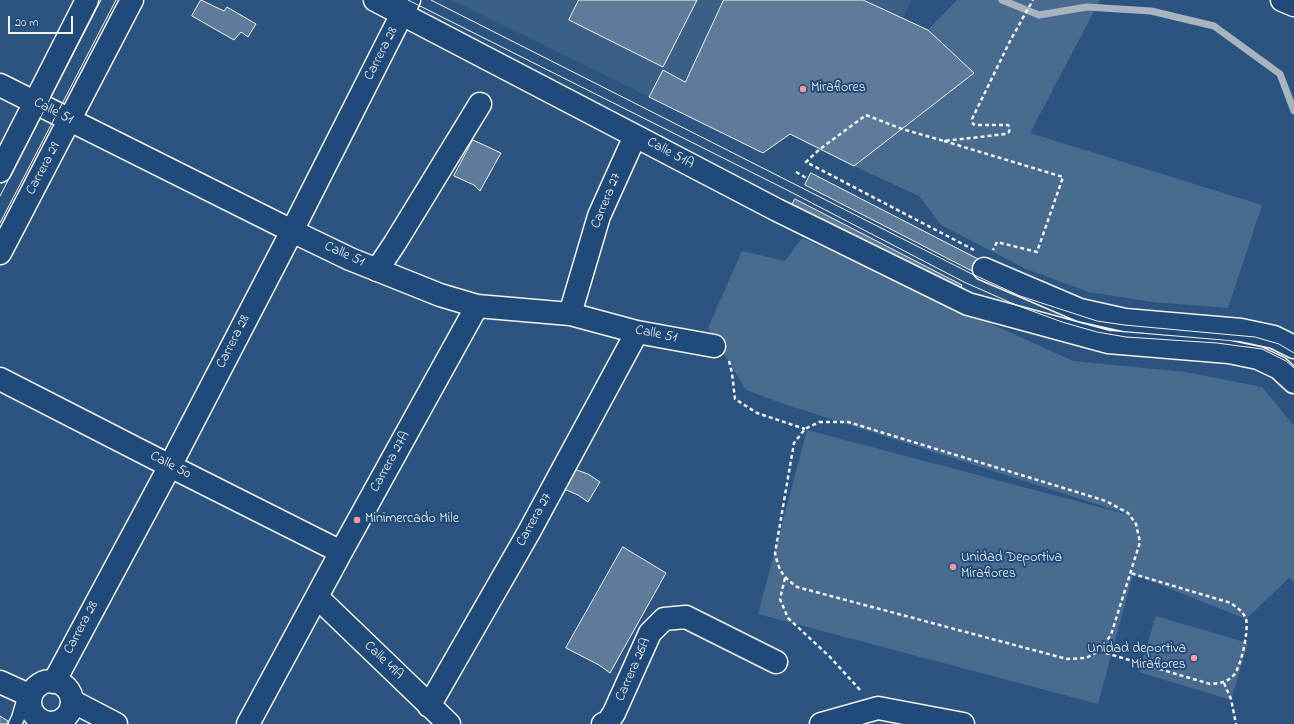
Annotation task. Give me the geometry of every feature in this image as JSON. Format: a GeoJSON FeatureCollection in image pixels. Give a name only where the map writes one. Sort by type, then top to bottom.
{"type":"FeatureCollection","features":[{"type":"Feature","properties":{"kind":"street"},"geometry":{"type":"LineString","coordinates":[[0,171],[87,0]]}},
{"type":"Feature","properties":{"kind":"street","name":"Carrera 29"},"geometry":{"type":"LineString","coordinates":[[0,253],[132,0]]}},
{"type":"Feature","properties":{"kind":"street","name":"Calle 51A"},"geometry":{"type":"LineString","coordinates":[[375,0],[406,7],[635,136],[777,210],[968,304],[1108,342],[1229,352],[1258,358],[1279,368],[1294,382]]}},
{"type":"Feature","properties":{"kind":"street"},"geometry":{"type":"LineString","coordinates":[[1282,0],[1294,5]]}},
{"type":"Feature","properties":{"kind":"street","name":"Carrera 28"},"geometry":{"type":"LineString","coordinates":[[54,682],[170,466],[406,7]]}},
{"type":"Feature","properties":{"kind":"street","name":"Calle 51"},"geometry":{"type":"LineString","coordinates":[[0,86],[350,259],[440,295],[477,306],[570,314],[637,332],[714,346]]}},
{"type":"Feature","properties":{"kind":"street"},"geometry":{"type":"LineString","coordinates":[[377,270],[480,104]]}},
{"type":"Feature","properties":{"kind":"street","name":"Carrera 27"},"geometry":{"type":"LineString","coordinates":[[570,314],[599,216],[635,136]]}},
{"type":"Feature","properties":{"kind":"street"},"geometry":{"type":"LineString","coordinates":[[984,258],[1080,310],[1125,320],[1241,330],[1274,337],[1294,347]]}},
{"type":"Feature","properties":{"kind":"street","name":"Carrera 27A"},"geometry":{"type":"LineString","coordinates":[[248,724],[477,306]]}},
{"type":"Feature","properties":{"kind":"street","name":"Carrera 27"},"geometry":{"type":"LineString","coordinates":[[429,706],[529,532],[637,332]]}},
{"type":"Feature","properties":{"kind":"street","name":"Calle 50"},"geometry":{"type":"LineString","coordinates":[[0,379],[341,552]]}},
{"type":"Feature","properties":{"kind":"street","name":"Calle 49A"},"geometry":{"type":"LineString","coordinates":[[317,597],[449,724]]}},
{"type":"Feature","properties":{"kind":"street","name":"Carrera 26A"},"geometry":{"type":"LineString","coordinates":[[603,724],[608,722],[614,713],[650,633],[664,619],[686,617],[776,662]]}},
{"type":"Feature","properties":{"kind":"street"},"geometry":{"type":"LineString","coordinates":[[0,682],[28,695]]}},
{"type":"Feature","properties":{"kind":"street"},"geometry":{"type":"LineString","coordinates":[[28,695],[46,682],[54,682],[65,687],[71,696],[60,719]]}},
{"type":"Feature","properties":{"kind":"street"},"geometry":{"type":"LineString","coordinates":[[28,695],[35,717],[41,721],[60,719],[116,724]]}},
{"type":"Feature","properties":{"kind":"street"},"geometry":{"type":"LineString","coordinates":[[821,724],[866,715],[962,724]]}},
{"type":"Feature","properties":{"kind":"lane"},"geometry":{"type":"LineString","coordinates":[[15,724],[28,695]]}},
{"type":"Feature","properties":{"kind":"path"},"geometry":{"type":"LineString","coordinates":[[944,141],[1006,134],[1009,132],[1010,128],[1008,125],[976,125],[973,124],[972,119],[1010,41],[1033,0]]}},
{"type":"Feature","properties":{"kind":"path"},"geometry":{"type":"LineString","coordinates":[[866,115],[902,129],[944,141],[1063,177],[1037,252],[997,242],[984,258],[806,162],[820,149],[866,115]]}},
{"type":"Feature","properties":{"kind":"path"},"geometry":{"type":"LineString","coordinates":[[796,172],[808,179]]}},
{"type":"Feature","properties":{"kind":"path"},"geometry":{"type":"LineString","coordinates":[[714,346],[727,356],[732,373],[735,398],[757,413],[805,429]]}},
{"type":"Feature","properties":{"kind":"path"},"geometry":{"type":"LineString","coordinates":[[818,422],[848,422],[1106,501],[1128,513],[1136,524],[1140,542],[1130,573],[1110,635],[1099,651],[1086,658],[1067,659],[797,587],[785,578],[778,566],[775,552],[794,443],[805,429],[818,422]]}},
{"type":"Feature","properties":{"kind":"path"},"geometry":{"type":"LineString","coordinates":[[1099,651],[1210,684],[1224,683],[1233,676],[1239,667],[1247,630],[1246,620],[1242,611],[1231,603],[1130,573]]}},
{"type":"Feature","properties":{"kind":"path"},"geometry":{"type":"LineString","coordinates":[[785,578],[780,599],[788,618],[830,656],[866,715]]}},
{"type":"Feature","properties":{"kind":"path"},"geometry":{"type":"LineString","coordinates":[[1224,683],[1231,699],[1236,724]]}},
{"type":"Feature","properties":{"kind":"shaded area"},"geometry":{"type":"Polygon","coordinates":[[[452,0],[724,0],[685,82],[663,70],[649,97],[452,0]]]}},
{"type":"Feature","properties":{"kind":"shaded area"},"geometry":{"type":"Polygon","coordinates":[[[863,0],[911,0],[903,19],[863,0]]]}},
{"type":"Feature","properties":{"kind":"shaded area"},"geometry":{"type":"Polygon","coordinates":[[[957,0],[1100,0],[1030,133],[1262,205],[1228,308],[1152,302],[1089,292],[1026,269],[941,225],[919,196],[854,166],[974,73],[928,30],[957,0]]]}},
{"type":"Feature","properties":{"kind":"shaded area"},"geometry":{"type":"Polygon","coordinates":[[[802,238],[1073,361],[1185,372],[1262,387],[1294,426],[1294,582],[1289,578],[1246,619],[1133,574],[1098,704],[758,614],[807,430],[1137,517],[787,405],[746,390],[708,328],[742,251],[785,261],[802,238]]]}},
{"type":"Feature","properties":{"kind":"shaded area","name":"Unidad deportiva Miraflores"},"geometry":{"type":"Polygon","coordinates":[[[1156,616],[1248,643],[1231,700],[1139,672],[1156,616]]]}},
{"type":"Feature","properties":{"kind":"building"},"geometry":{"type":"Polygon","coordinates":[[[201,0],[224,11],[227,7],[256,24],[248,37],[241,32],[234,40],[192,16],[201,0]]]}},
{"type":"Feature","properties":{"kind":"building"},"geometry":{"type":"Polygon","coordinates":[[[579,0],[697,0],[663,67],[569,20],[579,0]]]}},
{"type":"Feature","properties":{"kind":"building","name":"Miraflores"},"geometry":{"type":"Polygon","coordinates":[[[724,0],[863,0],[928,30],[974,73],[854,166],[790,134],[763,153],[649,97],[663,70],[685,82],[724,0]]]}},
{"type":"Feature","properties":{"kind":"building"},"geometry":{"type":"Polygon","coordinates":[[[473,140],[501,153],[480,191],[474,185],[454,176],[473,140]]]}},
{"type":"Feature","properties":{"kind":"building"},"geometry":{"type":"Polygon","coordinates":[[[811,173],[978,259],[972,271],[805,185],[811,173]]]}},
{"type":"Feature","properties":{"kind":"building"},"geometry":{"type":"Polygon","coordinates":[[[795,199],[962,285],[956,297],[789,211],[795,199]]]}},
{"type":"Feature","properties":{"kind":"building"},"geometry":{"type":"Polygon","coordinates":[[[574,469],[588,474],[600,482],[588,502],[578,495],[564,489],[574,469]]]}},
{"type":"Feature","properties":{"kind":"building"},"geometry":{"type":"Polygon","coordinates":[[[623,547],[666,573],[610,673],[599,665],[566,648],[623,547]]]}},
{"type":"Feature","properties":{"kind":"building"},"geometry":{"type":"Polygon","coordinates":[[[0,716],[8,721],[7,724],[0,724],[0,716]]]}},
{"type":"Feature","properties":{"kind":"waterway"},"geometry":{"type":"LineString","coordinates":[[1002,0],[1039,15],[1087,7],[1151,11],[1214,26],[1280,74],[1294,111]]}},
{"type":"Feature","properties":{"kind":"tram line"},"geometry":{"type":"LineString","coordinates":[[0,196],[101,0]]}},
{"type":"Feature","properties":{"kind":"tram line"},"geometry":{"type":"LineString","coordinates":[[0,223],[116,0]]}},
{"type":"Feature","properties":{"kind":"tram line"},"geometry":{"type":"LineString","coordinates":[[408,0],[787,190],[964,282],[1016,305],[1062,322],[1097,332],[1126,337],[1217,343],[1262,349],[1286,361],[1294,368]]}},
{"type":"Feature","properties":{"kind":"tram line"},"geometry":{"type":"LineString","coordinates":[[431,0],[970,273],[1020,296],[1097,321],[1124,325],[1255,337],[1279,344],[1294,353]]}},
{"type":"Feature","properties":{"kind":"place","name":"Miraflores"},"geometry":{"type":"Point","coordinates":[803,89]}},
{"type":"Feature","properties":{"kind":"place","name":"Minimercado Mile"},"geometry":{"type":"Point","coordinates":[357,520]}},
{"type":"Feature","properties":{"kind":"place","name":"Unidad Deportiva Miraflores"},"geometry":{"type":"Point","coordinates":[953,567]}},
{"type":"Feature","properties":{"kind":"place","name":"Unidad deportiva Miraflores"},"geometry":{"type":"Point","coordinates":[1194,658]}}]}
